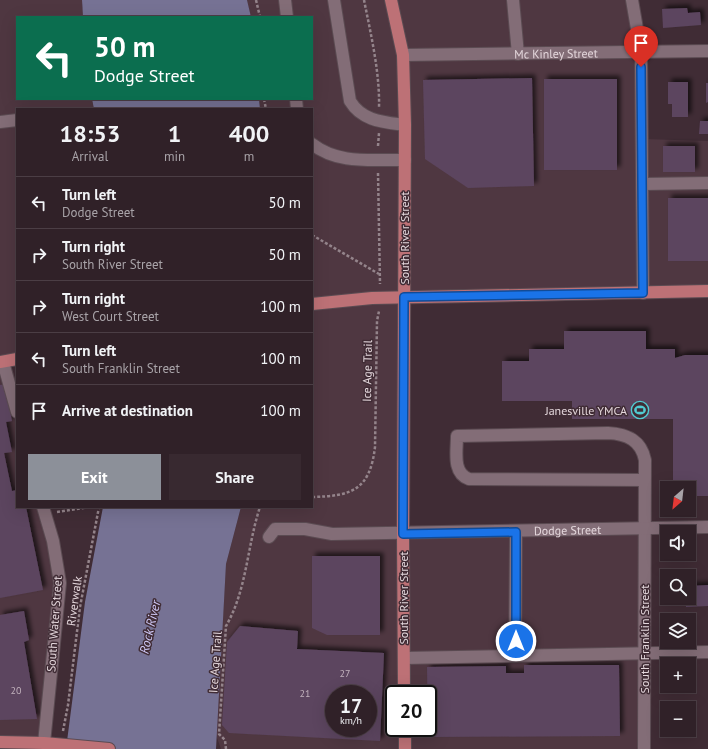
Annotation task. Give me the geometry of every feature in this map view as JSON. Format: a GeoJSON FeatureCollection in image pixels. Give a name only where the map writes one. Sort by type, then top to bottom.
{"type":"FeatureCollection","features":[{"type":"Feature","properties":{"kind":"main road","name":"South River Street"},"geometry":{"type":"LineString","coordinates":[[391,0],[403,55],[405,125],[403,534],[404,685]]}},
{"type":"Feature","properties":{"kind":"main road"},"geometry":{"type":"LineString","coordinates":[[313,304],[404,297],[708,291]]}},
{"type":"Feature","properties":{"kind":"main road"},"geometry":{"type":"LineString","coordinates":[[2,362],[16,359]]}},
{"type":"Feature","properties":{"kind":"main road"},"geometry":{"type":"LineString","coordinates":[[405,737],[405,749]]}},
{"type":"Feature","properties":{"kind":"main road"},"geometry":{"type":"LineString","coordinates":[[0,742],[44,743],[109,749]]}},
{"type":"Feature","properties":{"kind":"street"},"geometry":{"type":"LineString","coordinates":[[285,0],[287,16]]}},
{"type":"Feature","properties":{"kind":"street"},"geometry":{"type":"LineString","coordinates":[[334,0],[350,101],[358,111],[367,117],[379,122],[405,125]]}},
{"type":"Feature","properties":{"kind":"street"},"geometry":{"type":"LineString","coordinates":[[513,0],[518,54]]}},
{"type":"Feature","properties":{"kind":"street"},"geometry":{"type":"LineString","coordinates":[[632,0],[641,52],[644,184],[643,293]]}},
{"type":"Feature","properties":{"kind":"street","name":"Mc Kinley Street"},"geometry":{"type":"LineString","coordinates":[[403,55],[708,51]]}},
{"type":"Feature","properties":{"kind":"street"},"geometry":{"type":"LineString","coordinates":[[0,122],[16,120]]}},
{"type":"Feature","properties":{"kind":"street"},"geometry":{"type":"LineString","coordinates":[[313,145],[331,156],[345,159],[405,160]]}},
{"type":"Feature","properties":{"kind":"street"},"geometry":{"type":"LineString","coordinates":[[644,184],[708,183]]}},
{"type":"Feature","properties":{"kind":"street"},"geometry":{"type":"LineString","coordinates":[[2,362],[16,409]]}},
{"type":"Feature","properties":{"kind":"street","name":"South Franklin Street"},"geometry":{"type":"LineString","coordinates":[[644,480],[469,479],[463,477],[458,471],[457,436],[620,434],[635,440],[643,451],[644,480],[644,749]]}},
{"type":"Feature","properties":{"kind":"street","name":"South Water Street"},"geometry":{"type":"LineString","coordinates":[[44,511],[53,542],[60,583],[44,743]]}},
{"type":"Feature","properties":{"kind":"street","name":"Dodge Street"},"geometry":{"type":"LineString","coordinates":[[269,538],[275,529],[305,529],[332,534],[403,534],[708,527]]}},
{"type":"Feature","properties":{"kind":"street"},"geometry":{"type":"LineString","coordinates":[[516,532],[516,656]]}},
{"type":"Feature","properties":{"kind":"street"},"geometry":{"type":"LineString","coordinates":[[404,658],[708,652]]}},
{"type":"Feature","properties":{"kind":"path"},"geometry":{"type":"LineString","coordinates":[[256,0],[260,16]]}},
{"type":"Feature","properties":{"kind":"path"},"geometry":{"type":"LineString","coordinates":[[313,236],[380,274],[378,159],[379,122],[377,81],[364,0]]}},
{"type":"Feature","properties":{"kind":"path","name":"Ice Age Trail"},"geometry":{"type":"LineString","coordinates":[[313,497],[351,492],[362,485],[373,463],[375,447],[377,321],[382,298]]}},
{"type":"Feature","properties":{"kind":"path"},"geometry":{"type":"LineString","coordinates":[[44,511],[78,508]]}},
{"type":"Feature","properties":{"kind":"path","name":"Riverwalk"},"geometry":{"type":"LineString","coordinates":[[64,745],[80,607],[99,508]]}},
{"type":"Feature","properties":{"kind":"path","name":"Ice Age Trail"},"geometry":{"type":"LineString","coordinates":[[226,749],[225,740],[220,734],[226,626],[234,614],[260,508]]}},
{"type":"Feature","properties":{"kind":"shaded area"},"geometry":{"type":"Polygon","coordinates":[[[0,0],[82,0],[83,16],[16,16],[16,100],[92,100],[94,108],[16,108],[16,359],[4,362],[16,408],[16,508],[43,508],[59,573],[44,743],[66,749],[0,749],[0,0]]]}},
{"type":"Feature","properties":{"kind":"shaded area"},"geometry":{"type":"Polygon","coordinates":[[[247,0],[632,0],[643,139],[708,141],[708,291],[404,297],[403,534],[644,529],[644,749],[221,749],[216,735],[226,564],[241,508],[313,508],[313,108],[260,108],[259,100],[313,100],[313,16],[251,16],[247,0]]]}},
{"type":"Feature","properties":{"kind":"water"},"geometry":{"type":"Polygon","coordinates":[[[82,0],[247,0],[251,16],[83,16],[82,0]]]}},
{"type":"Feature","properties":{"kind":"water"},"geometry":{"type":"Polygon","coordinates":[[[92,100],[259,100],[260,108],[94,108],[92,100]]]}},
{"type":"Feature","properties":{"kind":"water","name":"Rock River"},"geometry":{"type":"Polygon","coordinates":[[[103,508],[241,508],[226,564],[216,749],[66,749],[85,602],[103,508]]]}},
{"type":"Feature","properties":{"kind":"building"},"geometry":{"type":"Polygon","coordinates":[[[687,8],[688,13],[700,12],[701,25],[663,28],[662,9],[687,8]]]}},
{"type":"Feature","properties":{"kind":"building"},"geometry":{"type":"Polygon","coordinates":[[[532,78],[534,186],[468,188],[425,159],[423,80],[532,78]]]}},
{"type":"Feature","properties":{"kind":"building"},"geometry":{"type":"Polygon","coordinates":[[[544,79],[617,79],[617,170],[544,170],[544,79]]]}},
{"type":"Feature","properties":{"kind":"building"},"geometry":{"type":"Polygon","coordinates":[[[668,82],[688,82],[688,117],[672,117],[672,104],[668,104],[668,82]]]}},
{"type":"Feature","properties":{"kind":"building"},"geometry":{"type":"Polygon","coordinates":[[[706,83],[708,83],[708,102],[706,103],[706,83]]]}},
{"type":"Feature","properties":{"kind":"building"},"geometry":{"type":"Polygon","coordinates":[[[700,121],[708,121],[708,134],[699,134],[700,121]]]}},
{"type":"Feature","properties":{"kind":"building"},"geometry":{"type":"Polygon","coordinates":[[[663,146],[695,146],[695,172],[663,172],[663,146]]]}},
{"type":"Feature","properties":{"kind":"building"},"geometry":{"type":"Polygon","coordinates":[[[668,198],[708,198],[708,261],[668,261],[668,198]]]}},
{"type":"Feature","properties":{"kind":"building","name":"Janesville YMCA"},"geometry":{"type":"Polygon","coordinates":[[[564,331],[646,331],[646,349],[675,349],[675,358],[685,355],[708,355],[708,496],[696,496],[696,481],[673,481],[673,419],[572,419],[572,401],[502,401],[502,361],[529,361],[529,349],[564,349],[564,331]]]}},
{"type":"Feature","properties":{"kind":"building"},"geometry":{"type":"Polygon","coordinates":[[[5,384],[12,421],[6,422],[12,452],[4,453],[12,491],[16,490],[16,508],[26,508],[43,590],[0,598],[0,385],[5,384]]]}},
{"type":"Feature","properties":{"kind":"building"},"geometry":{"type":"Polygon","coordinates":[[[312,556],[380,556],[380,635],[327,635],[312,628],[312,556]]]}},
{"type":"Feature","properties":{"kind":"building"},"geometry":{"type":"Polygon","coordinates":[[[708,585],[708,606],[686,607],[686,605],[696,605],[696,586],[708,585]]]}},
{"type":"Feature","properties":{"kind":"building"},"geometry":{"type":"Polygon","coordinates":[[[24,611],[29,640],[24,642],[37,719],[0,720],[0,615],[24,611]]]}},
{"type":"Feature","properties":{"kind":"building"},"geometry":{"type":"Polygon","coordinates":[[[240,626],[298,631],[297,649],[384,653],[380,741],[229,733],[222,725],[227,642],[240,626]]]}},
{"type":"Feature","properties":{"kind":"building"},"geometry":{"type":"Polygon","coordinates":[[[524,665],[619,665],[620,736],[437,737],[437,685],[427,685],[427,667],[506,666],[506,673],[524,673],[524,665]]]}},
{"type":"Feature","properties":{"kind":"place","name":"Janesville YMCA"},"geometry":{"type":"Point","coordinates":[640,410]}},
{"type":"Feature","properties":{"kind":"route"},"geometry":{"type":"LineString","coordinates":[[516,641],[516,532],[403,534],[404,297],[643,293],[644,184],[641,67]]}}]}
